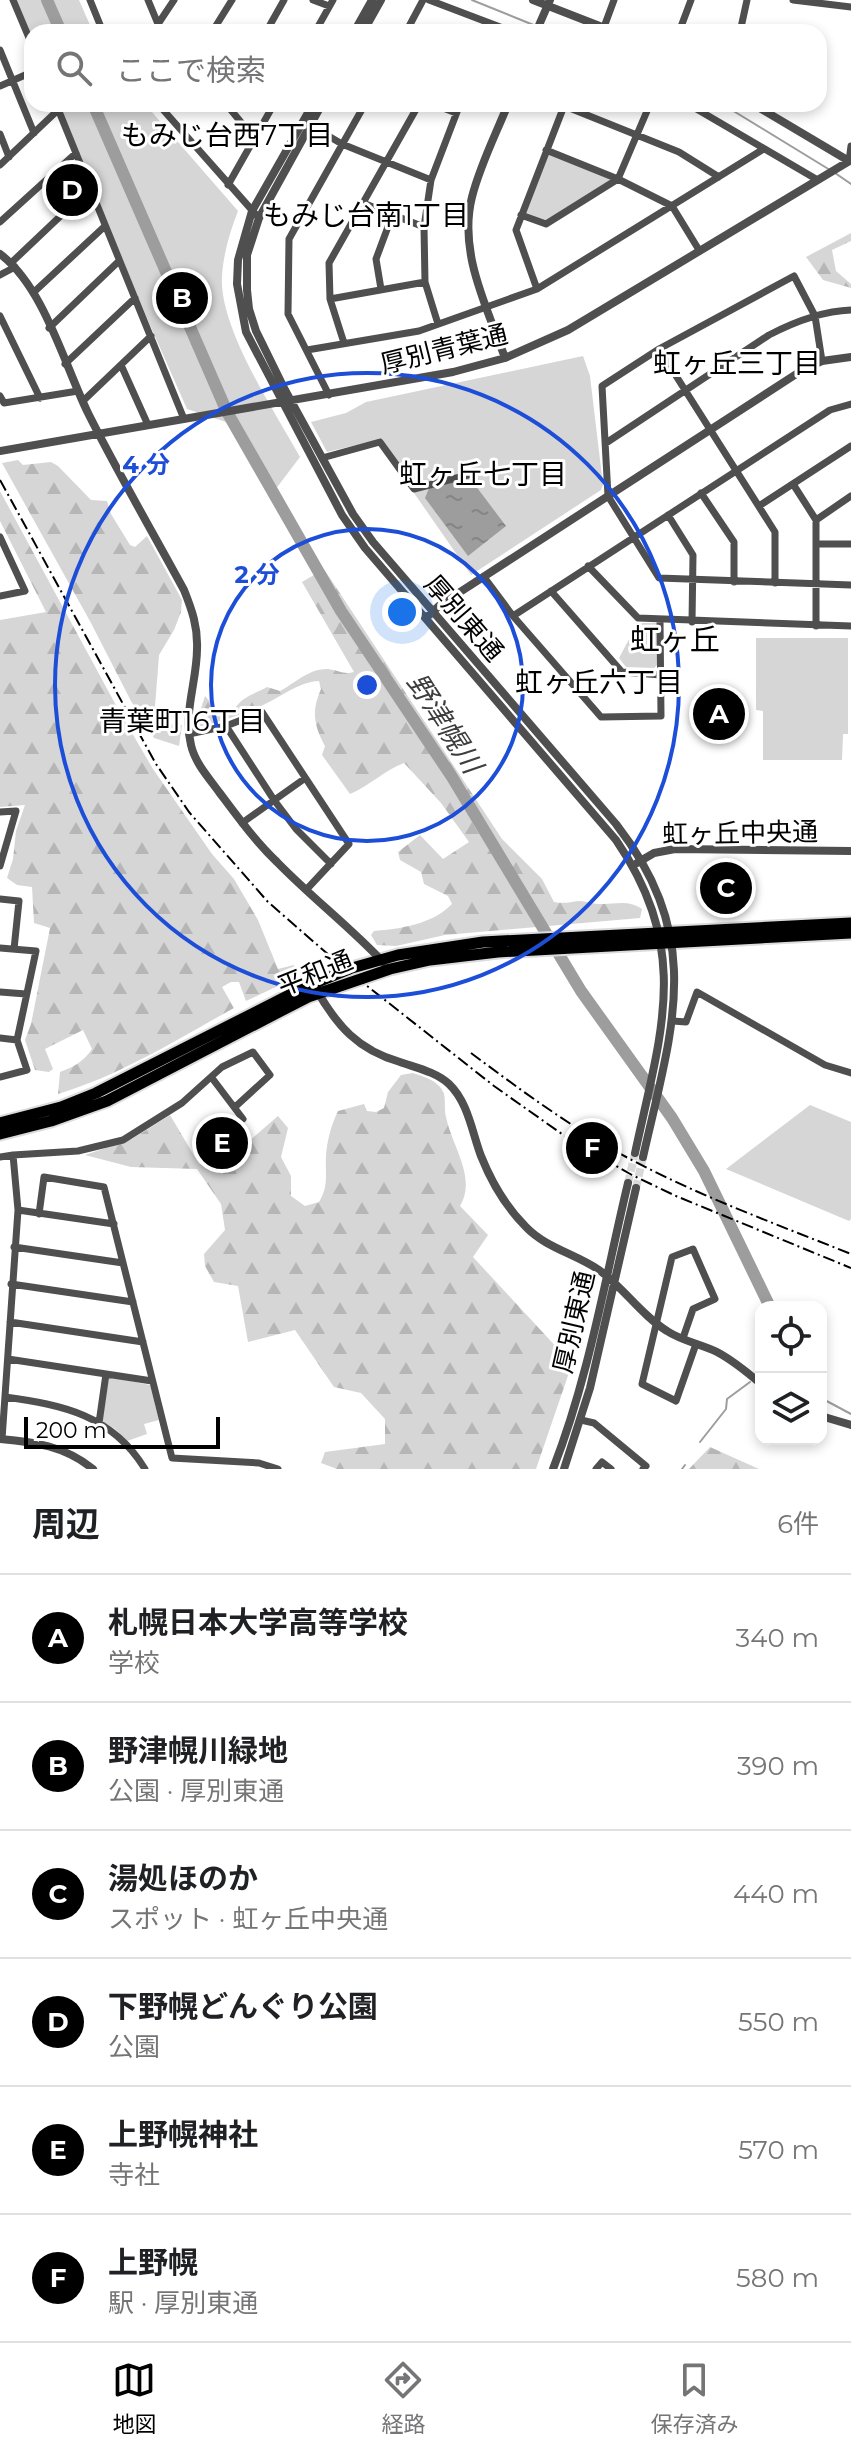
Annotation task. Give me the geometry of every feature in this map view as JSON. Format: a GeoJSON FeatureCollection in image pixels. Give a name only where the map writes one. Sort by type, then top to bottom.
{"type":"FeatureCollection","features":[{"type":"Feature","properties":{"kind":"highway"},"geometry":{"type":"LineString","coordinates":[[665,938],[851,923]]}},
{"type":"Feature","properties":{"kind":"highway"},"geometry":{"type":"LineString","coordinates":[[665,938],[851,933]]}},
{"type":"Feature","properties":{"kind":"highway","name":"平和通"},"geometry":{"type":"LineString","coordinates":[[0,1123],[96,1093],[261,1007],[450,945],[528,939],[574,942],[665,938]]}},
{"type":"Feature","properties":{"kind":"highway","name":"平和通"},"geometry":{"type":"LineString","coordinates":[[385,964],[535,950],[574,942]]}},
{"type":"Feature","properties":{"kind":"highway","name":"平和通"},"geometry":{"type":"LineString","coordinates":[[0,1134],[51,1121],[107,1101],[316,988]]}},
{"type":"Feature","properties":{"kind":"street"},"geometry":{"type":"LineString","coordinates":[[13,0],[24,26]]}},
{"type":"Feature","properties":{"kind":"street"},"geometry":{"type":"LineString","coordinates":[[90,0],[100,24]]}},
{"type":"Feature","properties":{"kind":"street"},"geometry":{"type":"LineString","coordinates":[[148,0],[158,24]]}},
{"type":"Feature","properties":{"kind":"street"},"geometry":{"type":"LineString","coordinates":[[158,24],[174,0]]}},
{"type":"Feature","properties":{"kind":"street"},"geometry":{"type":"LineString","coordinates":[[217,24],[232,0]]}},
{"type":"Feature","properties":{"kind":"street"},"geometry":{"type":"LineString","coordinates":[[270,24],[284,0]]}},
{"type":"Feature","properties":{"kind":"street"},"geometry":{"type":"LineString","coordinates":[[313,0],[331,3],[319,24]]}},
{"type":"Feature","properties":{"kind":"street"},"geometry":{"type":"LineString","coordinates":[[358,24],[372,0]]}},
{"type":"Feature","properties":{"kind":"street"},"geometry":{"type":"LineString","coordinates":[[368,24],[381,0]]}},
{"type":"Feature","properties":{"kind":"street"},"geometry":{"type":"LineString","coordinates":[[411,24],[426,0],[491,24]]}},
{"type":"Feature","properties":{"kind":"street"},"geometry":{"type":"LineString","coordinates":[[533,0],[595,24]]}},
{"type":"Feature","properties":{"kind":"street"},"geometry":{"type":"LineString","coordinates":[[605,24],[614,0]]}},
{"type":"Feature","properties":{"kind":"street"},"geometry":{"type":"LineString","coordinates":[[682,24],[691,0]]}},
{"type":"Feature","properties":{"kind":"street"},"geometry":{"type":"LineString","coordinates":[[742,24],[747,0]]}},
{"type":"Feature","properties":{"kind":"street"},"geometry":{"type":"LineString","coordinates":[[793,0],[851,7]]}},
{"type":"Feature","properties":{"kind":"street"},"geometry":{"type":"LineString","coordinates":[[0,50],[24,108]]}},
{"type":"Feature","properties":{"kind":"street"},"geometry":{"type":"LineString","coordinates":[[0,86],[24,75]]}},
{"type":"Feature","properties":{"kind":"street"},"geometry":{"type":"LineString","coordinates":[[26,112],[34,133]]}},
{"type":"Feature","properties":{"kind":"street"},"geometry":{"type":"LineString","coordinates":[[0,165],[53,112]]}},
{"type":"Feature","properties":{"kind":"street"},"geometry":{"type":"LineString","coordinates":[[59,112],[184,419]]}},
{"type":"Feature","properties":{"kind":"street"},"geometry":{"type":"LineString","coordinates":[[165,112],[255,214]]}},
{"type":"Feature","properties":{"kind":"street"},"geometry":{"type":"LineString","coordinates":[[233,112],[254,138]]}},
{"type":"Feature","properties":{"kind":"street"},"geometry":{"type":"LineString","coordinates":[[228,185],[269,112]]}},
{"type":"Feature","properties":{"kind":"street","name":"厚別東通"},"geometry":{"type":"LineString","coordinates":[[310,112],[255,214],[247,255],[249,309],[286,402],[342,515],[365,548],[429,615],[581,791],[638,863],[665,938],[676,985],[673,1021],[653,1113],[639,1155],[665,1001],[665,938]]}},
{"type":"Feature","properties":{"kind":"street","name":"厚別東通"},"geometry":{"type":"LineString","coordinates":[[306,123],[315,112]]}},
{"type":"Feature","properties":{"kind":"street"},"geometry":{"type":"LineString","coordinates":[[329,395],[288,314],[289,239],[360,112]]}},
{"type":"Feature","properties":{"kind":"street"},"geometry":{"type":"LineString","coordinates":[[344,343],[330,299],[329,263],[415,112]]}},
{"type":"Feature","properties":{"kind":"street"},"geometry":{"type":"LineString","coordinates":[[505,112],[472,197],[469,224],[472,263],[505,358]]}},
{"type":"Feature","properties":{"kind":"street"},"geometry":{"type":"LineString","coordinates":[[537,289],[516,230],[560,112]]}},
{"type":"Feature","properties":{"kind":"street"},"geometry":{"type":"LineString","coordinates":[[580,112],[679,152],[719,177]]}},
{"type":"Feature","properties":{"kind":"street"},"geometry":{"type":"LineString","coordinates":[[521,215],[546,224],[618,179],[647,112]]}},
{"type":"Feature","properties":{"kind":"street"},"geometry":{"type":"LineString","coordinates":[[701,112],[762,150],[819,177]]}},
{"type":"Feature","properties":{"kind":"street"},"geometry":{"type":"LineString","coordinates":[[766,112],[847,162],[851,146]]}},
{"type":"Feature","properties":{"kind":"street"},"geometry":{"type":"LineString","coordinates":[[438,324],[425,282],[424,227],[431,180],[456,113]]}},
{"type":"Feature","properties":{"kind":"street"},"geometry":{"type":"LineString","coordinates":[[306,123],[342,144],[431,180]]}},
{"type":"Feature","properties":{"kind":"street"},"geometry":{"type":"LineString","coordinates":[[0,134],[9,157]]}},
{"type":"Feature","properties":{"kind":"street"},"geometry":{"type":"LineString","coordinates":[[546,150],[618,179],[672,206],[699,250]]}},
{"type":"Feature","properties":{"kind":"street"},"geometry":{"type":"LineString","coordinates":[[307,350],[419,331],[537,289],[762,150]]}},
{"type":"Feature","properties":{"kind":"street"},"geometry":{"type":"LineString","coordinates":[[0,222],[76,153]]}},
{"type":"Feature","properties":{"kind":"street","name":"厚別青葉通"},"geometry":{"type":"LineString","coordinates":[[0,451],[329,395],[453,372],[505,358],[568,330],[847,162]]}},
{"type":"Feature","properties":{"kind":"street"},"geometry":{"type":"LineString","coordinates":[[0,275],[90,188]]}},
{"type":"Feature","properties":{"kind":"street"},"geometry":{"type":"LineString","coordinates":[[363,203],[424,227]]}},
{"type":"Feature","properties":{"kind":"street"},"geometry":{"type":"LineString","coordinates":[[381,289],[376,259],[392,216]]}},
{"type":"Feature","properties":{"kind":"street"},"geometry":{"type":"LineString","coordinates":[[34,292],[105,226]]}},
{"type":"Feature","properties":{"kind":"street"},"geometry":{"type":"LineString","coordinates":[[0,254],[34,292],[78,391],[184,590],[195,617],[197,651],[188,720],[191,748],[202,770],[242,823],[306,890],[385,964]]}},
{"type":"Feature","properties":{"kind":"street"},"geometry":{"type":"LineString","coordinates":[[49,328],[119,261]]}},
{"type":"Feature","properties":{"kind":"street"},"geometry":{"type":"LineString","coordinates":[[822,361],[815,316],[794,276],[659,349],[602,386],[608,496],[659,578],[851,585]]}},
{"type":"Feature","properties":{"kind":"street"},"geometry":{"type":"LineString","coordinates":[[330,299],[425,282]]}},
{"type":"Feature","properties":{"kind":"street"},"geometry":{"type":"LineString","coordinates":[[65,364],[135,298]]}},
{"type":"Feature","properties":{"kind":"street"},"geometry":{"type":"LineString","coordinates":[[606,443],[791,323],[851,310]]}},
{"type":"Feature","properties":{"kind":"street"},"geometry":{"type":"LineString","coordinates":[[0,316],[40,398]]}},
{"type":"Feature","properties":{"kind":"street"},"geometry":{"type":"LineString","coordinates":[[83,401],[151,336]]}},
{"type":"Feature","properties":{"kind":"street"},"geometry":{"type":"LineString","coordinates":[[659,349],[775,532],[775,583]]}},
{"type":"Feature","properties":{"kind":"street"},"geometry":{"type":"LineString","coordinates":[[429,615],[804,369],[822,361],[851,357]]}},
{"type":"Feature","properties":{"kind":"street"},"geometry":{"type":"LineString","coordinates":[[121,365],[148,425]]}},
{"type":"Feature","properties":{"kind":"street"},"geometry":{"type":"LineString","coordinates":[[0,396],[4,403],[78,391]]}},
{"type":"Feature","properties":{"kind":"street","name":"厚別東通"},"geometry":{"type":"LineString","coordinates":[[286,402],[360,523],[429,615]]}},
{"type":"Feature","properties":{"kind":"street"},"geometry":{"type":"LineString","coordinates":[[513,616],[830,410],[851,404]]}},
{"type":"Feature","properties":{"kind":"street"},"geometry":{"type":"LineString","coordinates":[[322,458],[380,442],[414,489],[468,475]]}},
{"type":"Feature","properties":{"kind":"street"},"geometry":{"type":"LineString","coordinates":[[759,506],[851,446]]}},
{"type":"Feature","properties":{"kind":"street"},"geometry":{"type":"LineString","coordinates":[[793,484],[816,520],[816,626]]}},
{"type":"Feature","properties":{"kind":"street"},"geometry":{"type":"LineString","coordinates":[[701,493],[734,542],[734,582]]}},
{"type":"Feature","properties":{"kind":"street"},"geometry":{"type":"LineString","coordinates":[[816,520],[851,496]]}},
{"type":"Feature","properties":{"kind":"street"},"geometry":{"type":"LineString","coordinates":[[668,515],[693,555],[692,622]]}},
{"type":"Feature","properties":{"kind":"street"},"geometry":{"type":"LineString","coordinates":[[0,537],[4,555],[25,591],[0,596]]}},
{"type":"Feature","properties":{"kind":"street"},"geometry":{"type":"LineString","coordinates":[[816,544],[851,544]]}},
{"type":"Feature","properties":{"kind":"street"},"geometry":{"type":"LineString","coordinates":[[588,566],[638,618],[851,626]]}},
{"type":"Feature","properties":{"kind":"street"},"geometry":{"type":"LineString","coordinates":[[484,577],[513,616],[601,717],[661,716],[660,620]]}},
{"type":"Feature","properties":{"kind":"street"},"geometry":{"type":"LineString","coordinates":[[551,591],[622,672],[661,675]]}},
{"type":"Feature","properties":{"kind":"street"},"geometry":{"type":"LineString","coordinates":[[189,734],[226,726],[262,712],[349,844],[306,890]]}},
{"type":"Feature","properties":{"kind":"street"},"geometry":{"type":"LineString","coordinates":[[226,726],[296,829],[331,864]]}},
{"type":"Feature","properties":{"kind":"street"},"geometry":{"type":"LineString","coordinates":[[242,823],[304,779]]}},
{"type":"Feature","properties":{"kind":"street"},"geometry":{"type":"LineString","coordinates":[[0,812],[16,811],[0,866]]}},
{"type":"Feature","properties":{"kind":"street","name":"虹ヶ丘中央通"},"geometry":{"type":"LineString","coordinates":[[638,863],[654,853],[675,849],[851,851]]}},
{"type":"Feature","properties":{"kind":"street"},"geometry":{"type":"LineString","coordinates":[[0,899],[19,901],[14,949]]}},
{"type":"Feature","properties":{"kind":"street"},"geometry":{"type":"LineString","coordinates":[[0,948],[36,951],[17,1040],[27,1070],[0,1077]]}},
{"type":"Feature","properties":{"kind":"street"},"geometry":{"type":"LineString","coordinates":[[316,988],[340,1026],[360,1045],[388,1059],[430,1072],[447,1082],[464,1107],[491,1177],[519,1219],[540,1239],[610,1278],[656,1324],[733,1361],[755,1379]]}},
{"type":"Feature","properties":{"kind":"street"},"geometry":{"type":"LineString","coordinates":[[0,992],[26,994]]}},
{"type":"Feature","properties":{"kind":"street"},"geometry":{"type":"LineString","coordinates":[[673,1021],[686,1022],[697,992],[825,1065],[851,1073]]}},
{"type":"Feature","properties":{"kind":"street"},"geometry":{"type":"LineString","coordinates":[[0,1038],[17,1040]]}},
{"type":"Feature","properties":{"kind":"street"},"geometry":{"type":"LineString","coordinates":[[0,1157],[78,1151],[123,1140],[182,1103],[222,1067],[253,1052],[270,1075],[235,1107]]}},
{"type":"Feature","properties":{"kind":"street"},"geometry":{"type":"LineString","coordinates":[[212,1078],[243,1119]]}},
{"type":"Feature","properties":{"kind":"street"},"geometry":{"type":"LineString","coordinates":[[13,1155],[18,1210],[1,1439],[66,1450],[93,1469]]}},
{"type":"Feature","properties":{"kind":"street"},"geometry":{"type":"LineString","coordinates":[[39,1214],[44,1177],[104,1187],[172,1458],[236,1465],[259,1463],[278,1469]]}},
{"type":"Feature","properties":{"kind":"street","name":"厚別東通"},"geometry":{"type":"LineString","coordinates":[[564,1469],[581,1420],[632,1186]]}},
{"type":"Feature","properties":{"kind":"street"},"geometry":{"type":"LineString","coordinates":[[18,1210],[114,1224]]}},
{"type":"Feature","properties":{"kind":"street"},"geometry":{"type":"LineString","coordinates":[[14,1247],[123,1263]]}},
{"type":"Feature","properties":{"kind":"street"},"geometry":{"type":"LineString","coordinates":[[683,1338],[693,1309],[715,1299],[693,1249],[672,1257],[642,1384],[676,1401],[696,1344]]}},
{"type":"Feature","properties":{"kind":"street","name":"厚別東通"},"geometry":{"type":"LineString","coordinates":[[553,1469],[567,1434],[610,1278]]}},
{"type":"Feature","properties":{"kind":"street"},"geometry":{"type":"LineString","coordinates":[[11,1284],[133,1302]]}},
{"type":"Feature","properties":{"kind":"street"},"geometry":{"type":"LineString","coordinates":[[10,1322],[143,1342]]}},
{"type":"Feature","properties":{"kind":"street"},"geometry":{"type":"LineString","coordinates":[[8,1359],[152,1381]]}},
{"type":"Feature","properties":{"kind":"street"},"geometry":{"type":"LineString","coordinates":[[99,1423],[106,1374]]}},
{"type":"Feature","properties":{"kind":"street"},"geometry":{"type":"LineString","coordinates":[[5,1397],[57,1404],[111,1429],[145,1469]]}},
{"type":"Feature","properties":{"kind":"street"},"geometry":{"type":"LineString","coordinates":[[827,1418],[851,1425]]}},
{"type":"Feature","properties":{"kind":"street"},"geometry":{"type":"LineString","coordinates":[[581,1420],[594,1423],[646,1466],[643,1469]]}},
{"type":"Feature","properties":{"kind":"street"},"geometry":{"type":"LineString","coordinates":[[596,1469],[602,1462],[611,1469]]}},
{"type":"Feature","properties":{"kind":"green space"},"geometry":{"type":"Polygon","coordinates":[[[16,0],[79,0],[90,24],[26,24],[16,0]]]}},
{"type":"Feature","properties":{"kind":"green space"},"geometry":{"type":"Polygon","coordinates":[[[62,112],[152,112],[238,211],[224,260],[223,298],[250,369],[300,457],[275,490],[241,427],[187,409],[62,112]]]}},
{"type":"Feature","properties":{"kind":"green space"},"geometry":{"type":"Polygon","coordinates":[[[546,150],[618,179],[546,224],[521,215],[546,150]]]}},
{"type":"Feature","properties":{"kind":"green space"},"geometry":{"type":"Polygon","coordinates":[[[851,233],[851,241],[832,250],[836,271],[851,284],[851,288],[823,280],[806,257],[851,233]]]}},
{"type":"Feature","properties":{"kind":"green space"},"geometry":{"type":"Polygon","coordinates":[[[583,356],[590,376],[603,485],[601,490],[471,575],[405,480],[408,477],[382,439],[327,452],[311,422],[346,413],[366,402],[583,356]]]}},
{"type":"Feature","properties":{"kind":"green space"},"geometry":{"type":"Polygon","coordinates":[[[18,460],[23,465],[51,462],[91,500],[107,501],[111,514],[130,545],[135,547],[147,536],[182,600],[174,630],[159,655],[154,719],[162,724],[182,725],[179,746],[154,738],[131,701],[2,463],[18,460]]]}},
{"type":"Feature","properties":{"kind":"green space"},"geometry":{"type":"Polygon","coordinates":[[[0,491],[153,769],[212,854],[234,879],[258,920],[278,969],[294,965],[297,977],[246,1001],[239,982],[231,982],[222,987],[234,1008],[126,1067],[58,1094],[60,1072],[78,1063],[92,1049],[83,1030],[45,1049],[53,1069],[49,1072],[35,1070],[25,1040],[50,928],[34,923],[32,887],[17,885],[7,878],[16,831],[25,805],[0,807],[0,620],[46,612],[0,521],[0,491]]]}},
{"type":"Feature","properties":{"kind":"green space"},"geometry":{"type":"Polygon","coordinates":[[[324,569],[502,839],[542,879],[554,902],[631,904],[642,909],[640,918],[445,935],[396,946],[377,945],[371,935],[374,931],[426,921],[452,904],[448,896],[424,884],[421,872],[400,860],[398,852],[420,835],[443,859],[469,842],[441,803],[404,763],[350,794],[322,755],[325,746],[315,718],[321,689],[319,681],[297,687],[239,715],[201,726],[196,724],[205,696],[212,704],[212,714],[222,716],[267,687],[280,691],[321,669],[354,672],[302,582],[324,569]]]}},
{"type":"Feature","properties":{"kind":"green space"},"geometry":{"type":"Polygon","coordinates":[[[641,623],[657,623],[657,665],[654,668],[626,667],[619,658],[635,628],[641,627],[641,623]]]}},
{"type":"Feature","properties":{"kind":"green space"},"geometry":{"type":"Polygon","coordinates":[[[756,638],[848,638],[848,734],[843,734],[842,760],[763,760],[763,711],[756,710],[756,638]]]}},
{"type":"Feature","properties":{"kind":"green space"},"geometry":{"type":"Polygon","coordinates":[[[413,1073],[434,1082],[444,1094],[446,1117],[465,1173],[465,1195],[460,1206],[488,1235],[473,1257],[572,1364],[536,1469],[337,1469],[321,1463],[325,1452],[385,1444],[385,1419],[361,1393],[334,1387],[295,1330],[248,1342],[238,1286],[214,1282],[205,1266],[204,1254],[225,1230],[221,1204],[197,1169],[131,1167],[85,1155],[132,1139],[170,1115],[199,1164],[232,1152],[237,1144],[249,1141],[278,1116],[288,1128],[281,1157],[291,1176],[291,1196],[305,1206],[319,1202],[324,1190],[327,1144],[338,1111],[364,1104],[367,1111],[376,1112],[384,1108],[388,1092],[401,1075],[413,1073]]]}},
{"type":"Feature","properties":{"kind":"green space"},"geometry":{"type":"Polygon","coordinates":[[[810,1105],[851,1122],[849,1221],[726,1169],[810,1105]]]}},
{"type":"Feature","properties":{"kind":"green space"},"geometry":{"type":"Polygon","coordinates":[[[109,1377],[150,1385],[159,1420],[144,1424],[147,1434],[127,1441],[114,1428],[102,1422],[109,1377]]]}},
{"type":"Feature","properties":{"kind":"green space"},"geometry":{"type":"Polygon","coordinates":[[[710,1447],[759,1469],[689,1469],[710,1447]]]}},
{"type":"Feature","properties":{"kind":"water"},"geometry":{"type":"Polygon","coordinates":[[[465,479],[468,483],[472,481],[506,526],[468,556],[425,498],[429,488],[465,479]]]}},
{"type":"Feature","properties":{"kind":"waterway","name":"野津幌川"},"geometry":{"type":"LineString","coordinates":[[47,0],[58,24]]}},
{"type":"Feature","properties":{"kind":"waterway"},"geometry":{"type":"LineString","coordinates":[[472,0],[531,24]]}},
{"type":"Feature","properties":{"kind":"waterway","name":"野津幌川"},"geometry":{"type":"LineString","coordinates":[[96,112],[227,412],[341,611],[452,777],[581,991],[672,1118],[704,1171],[767,1301]]}},
{"type":"Feature","properties":{"kind":"waterway"},"geometry":{"type":"LineString","coordinates":[[735,112],[830,170]]}},
{"type":"Feature","properties":{"kind":"waterway"},"geometry":{"type":"LineString","coordinates":[[835,173],[851,184]]}},
{"type":"Feature","properties":{"kind":"waterway"},"geometry":{"type":"LineString","coordinates":[[700,1442],[726,1409],[727,1399],[750,1382]]}},
{"type":"Feature","properties":{"kind":"waterway","name":"野津幌川"},"geometry":{"type":"LineString","coordinates":[[827,1401],[851,1414]]}},
{"type":"Feature","properties":{"kind":"waterway"},"geometry":{"type":"LineString","coordinates":[[682,1469],[685,1465]]}},
{"type":"Feature","properties":{"kind":"tunnel"},"geometry":{"type":"LineString","coordinates":[[628,1183],[635,1153]]}},
{"type":"Feature","properties":{"kind":"tunnel"},"geometry":{"type":"LineString","coordinates":[[636,1188],[643,1157]]}},
{"type":"Feature","properties":{"kind":"railway"},"geometry":{"type":"LineString","coordinates":[[0,480],[156,764],[189,812],[268,902],[338,963],[494,1086],[569,1139],[676,1196],[851,1268]]}},
{"type":"Feature","properties":{"kind":"railway"},"geometry":{"type":"LineString","coordinates":[[471,1053],[567,1122],[628,1158],[710,1197],[851,1254]]}},
{"type":"Feature","properties":{"kind":"place","name":"下野幌どんぐり公園"},"geometry":{"type":"Point","coordinates":[72,190]}},
{"type":"Feature","properties":{"kind":"place","name":"野津幌川緑地"},"geometry":{"type":"Point","coordinates":[182,298]}},
{"type":"Feature","properties":{"kind":"place","name":"札幌日本大学高等学校"},"geometry":{"type":"Point","coordinates":[719,714]}},
{"type":"Feature","properties":{"kind":"place","name":"湯処ほのか"},"geometry":{"type":"Point","coordinates":[726,888]}},
{"type":"Feature","properties":{"kind":"place","name":"上野幌神社"},"geometry":{"type":"Point","coordinates":[222,1143]}},
{"type":"Feature","properties":{"kind":"place","name":"上野幌"},"geometry":{"type":"Point","coordinates":[592,1148]}},
{"type":"Feature","properties":{"kind":"district","name":"もみじ台西7丁目"},"geometry":{"type":"Point","coordinates":[227,135]}},
{"type":"Feature","properties":{"kind":"district","name":"もみじ台南1丁目"},"geometry":{"type":"Point","coordinates":[366,215]}},
{"type":"Feature","properties":{"kind":"district","name":"虹ヶ丘三丁目"},"geometry":{"type":"Point","coordinates":[737,363]}},
{"type":"Feature","properties":{"kind":"district","name":"虹ヶ丘七丁目"},"geometry":{"type":"Point","coordinates":[483,474]}},
{"type":"Feature","properties":{"kind":"district","name":"虹ヶ丘"},"geometry":{"type":"Point","coordinates":[675,640]}},
{"type":"Feature","properties":{"kind":"district","name":"虹ヶ丘六丁目"},"geometry":{"type":"Point","coordinates":[599,682]}},
{"type":"Feature","properties":{"kind":"district","name":"青葉町16丁目"},"geometry":{"type":"Point","coordinates":[182,721]}}]}
